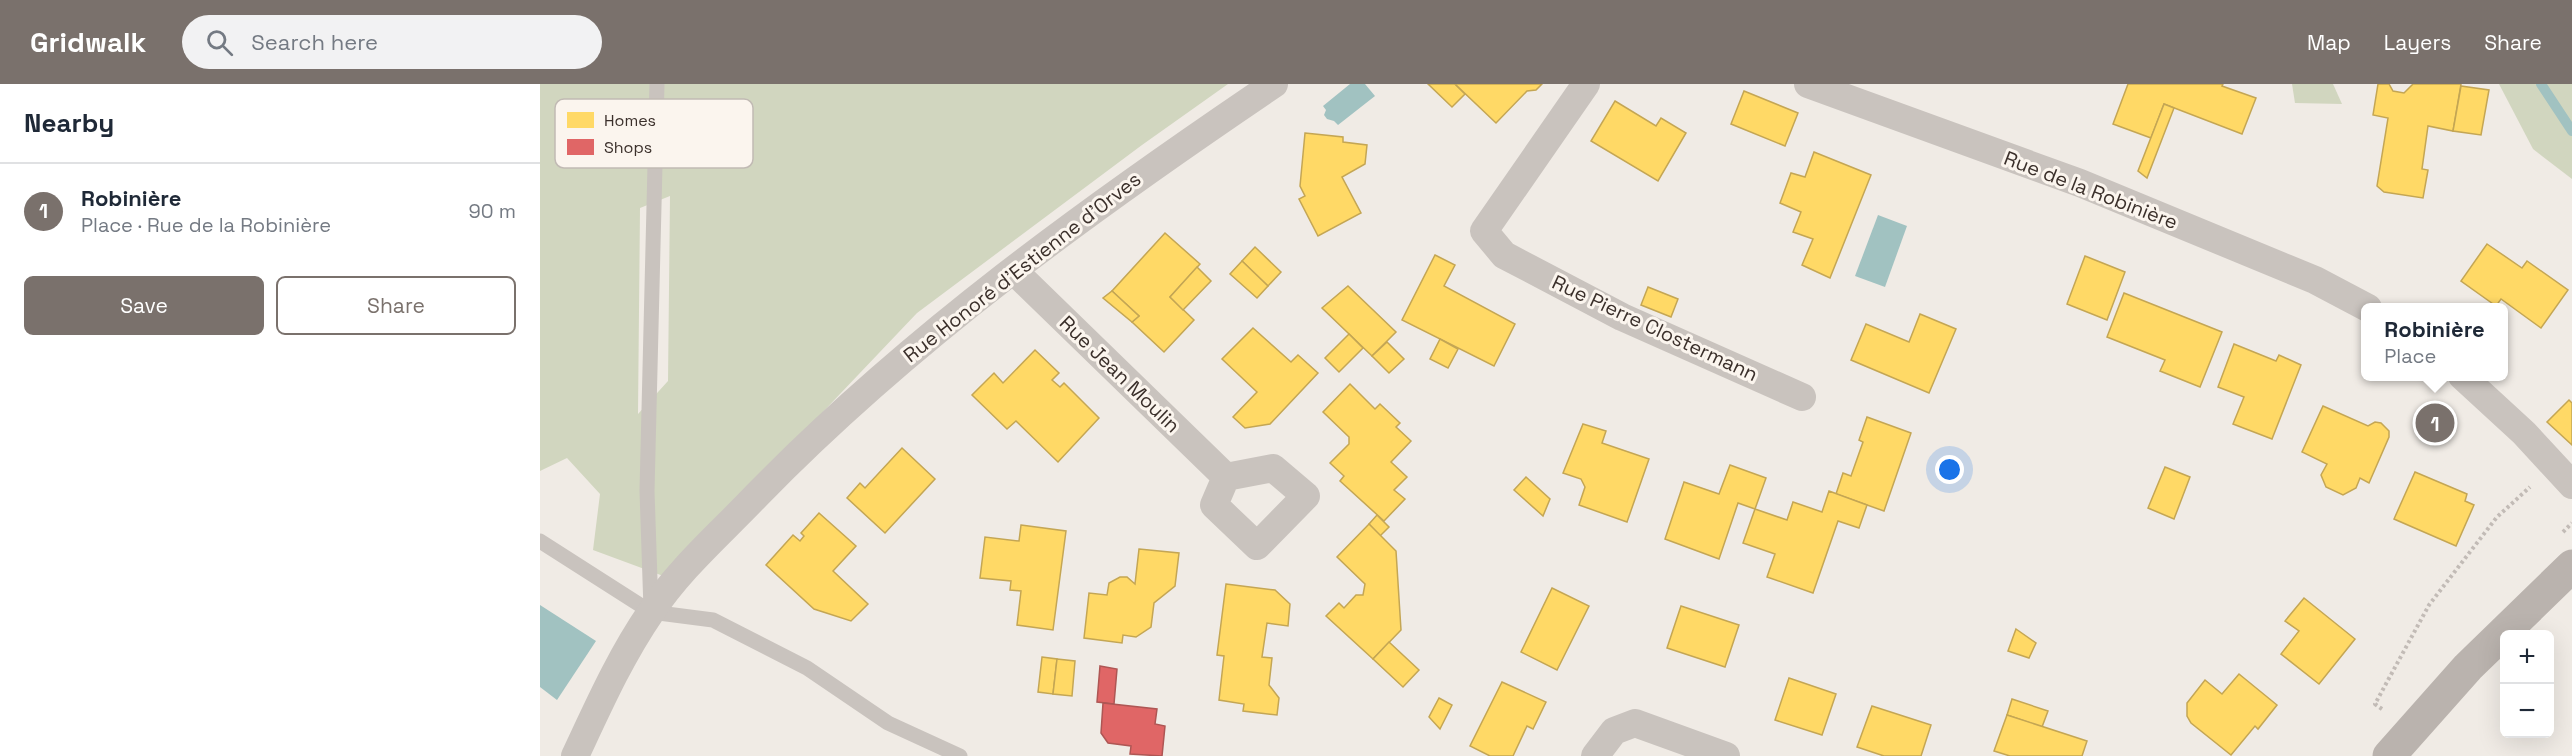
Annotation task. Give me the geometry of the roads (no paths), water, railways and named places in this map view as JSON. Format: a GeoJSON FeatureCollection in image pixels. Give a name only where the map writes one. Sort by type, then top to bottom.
{"type":"FeatureCollection","features":[{"type":"Feature","properties":{"kind":"main road"},"geometry":{"type":"LineString","coordinates":[[2389,756],[2468,668],[2572,566]]}},
{"type":"Feature","properties":{"kind":"street","name":"Rue Honoré d'Estienne d'Orves"},"geometry":{"type":"LineString","coordinates":[[575,756],[616,669],[651,612],[673,582],[792,460],[936,330],[1164,158],[1274,84]]}},
{"type":"Feature","properties":{"kind":"street","name":"Rue Pierre Clostermann"},"geometry":{"type":"LineString","coordinates":[[1586,84],[1484,231],[1504,255],[1622,317],[1802,397]]}},
{"type":"Feature","properties":{"kind":"street","name":"Rue de la Robinière"},"geometry":{"type":"LineString","coordinates":[[1808,84],[2080,183],[2315,280],[2361,304]]}},
{"type":"Feature","properties":{"kind":"street","name":"Rue Jean Moulin"},"geometry":{"type":"LineString","coordinates":[[1014,271],[1226,477]]}},
{"type":"Feature","properties":{"kind":"street"},"geometry":{"type":"LineString","coordinates":[[2467,381],[2524,433],[2572,485]]}},
{"type":"Feature","properties":{"kind":"street"},"geometry":{"type":"LineString","coordinates":[[1595,756],[1614,731],[1635,723],[1723,756]]}},
{"type":"Feature","properties":{"kind":"lane"},"geometry":{"type":"LineString","coordinates":[[657,84],[657,99]]}},
{"type":"Feature","properties":{"kind":"lane"},"geometry":{"type":"LineString","coordinates":[[651,612],[647,491],[655,168]]}},
{"type":"Feature","properties":{"kind":"lane"},"geometry":{"type":"LineString","coordinates":[[540,541],[651,612],[713,620],[807,668],[888,723],[960,756]]}},
{"type":"Feature","properties":{"kind":"water"},"geometry":{"type":"Polygon","coordinates":[[[1350,84],[1365,84],[1375,96],[1338,125],[1327,119],[1323,106],[1350,84]]]}},
{"type":"Feature","properties":{"kind":"water"},"geometry":{"type":"Polygon","coordinates":[[[1878,215],[1907,226],[1885,287],[1855,276],[1878,215]]]}},
{"type":"Feature","properties":{"kind":"water"},"geometry":{"type":"Polygon","coordinates":[[[540,605],[596,641],[557,700],[540,687],[540,605]]]}},
{"type":"Feature","properties":{"kind":"waterway"},"geometry":{"type":"LineString","coordinates":[[2541,84],[2572,131]]}},
{"type":"Feature","properties":{"kind":"place","name":"Robinière"},"geometry":{"type":"Point","coordinates":[2435,423]}}]}
